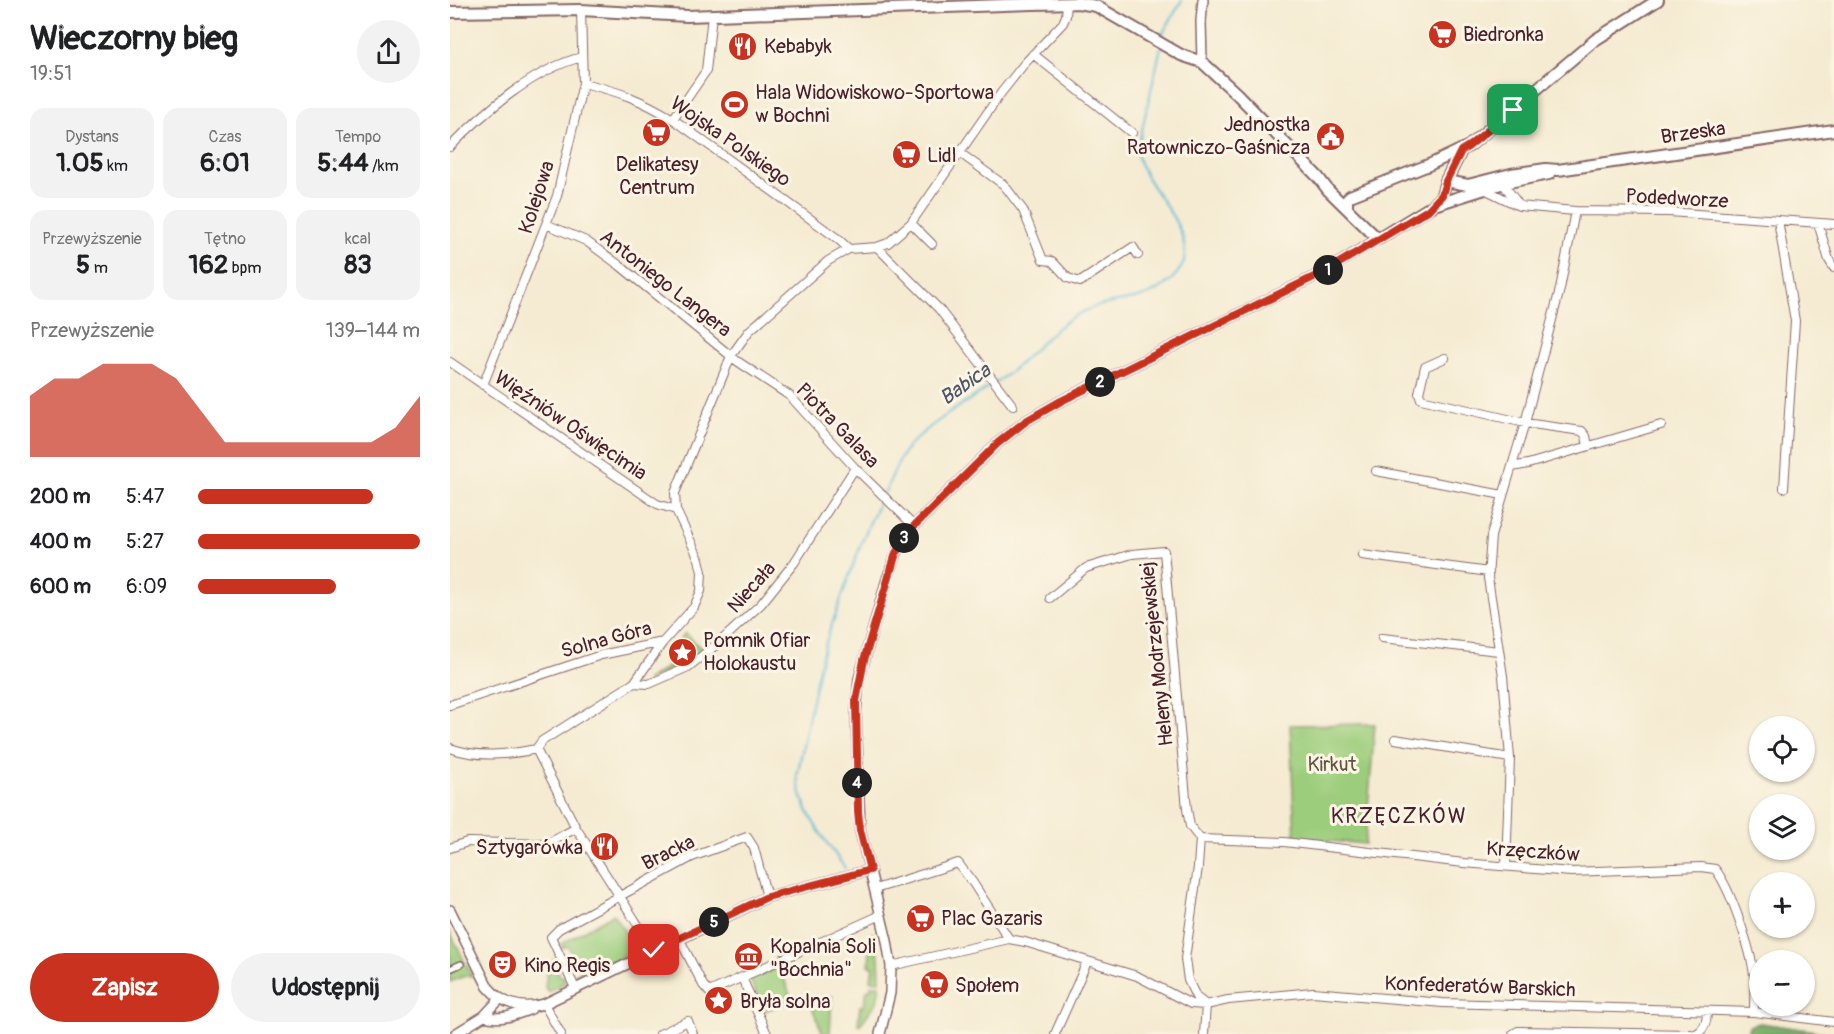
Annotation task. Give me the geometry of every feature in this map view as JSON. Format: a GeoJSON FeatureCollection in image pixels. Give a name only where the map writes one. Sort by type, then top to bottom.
{"type":"FeatureCollection","features":[{"type":"Feature","properties":{"kind":"main road"},"geometry":{"type":"LineString","coordinates":[[1318,177],[1339,194],[1350,196],[1461,151],[1595,40],[1658,0]]}},
{"type":"Feature","properties":{"kind":"main road"},"geometry":{"type":"LineString","coordinates":[[450,12],[581,10],[663,16],[1090,4],[1102,8],[1181,55],[1202,62],[1237,93],[1328,190],[1378,239]]}},
{"type":"Feature","properties":{"kind":"main road","name":"Brzeska"},"geometry":{"type":"LineString","coordinates":[[1446,181],[1468,185],[1546,169],[1558,170],[1834,130]]}},
{"type":"Feature","properties":{"kind":"main road"},"geometry":{"type":"LineString","coordinates":[[1434,205],[1442,195],[1446,181],[1461,151]]}},
{"type":"Feature","properties":{"kind":"main road"},"geometry":{"type":"LineString","coordinates":[[1425,167],[1440,174],[1446,181]]}},
{"type":"Feature","properties":{"kind":"main road","name":"Brzeska"},"geometry":{"type":"LineString","coordinates":[[1378,239],[1434,205],[1484,189],[1500,180]]}},
{"type":"Feature","properties":{"kind":"main road"},"geometry":{"type":"LineString","coordinates":[[1347,208],[1347,200],[1350,196]]}},
{"type":"Feature","properties":{"kind":"street"},"geometry":{"type":"LineString","coordinates":[[1202,62],[1203,0]]}},
{"type":"Feature","properties":{"kind":"street"},"geometry":{"type":"LineString","coordinates":[[676,510],[675,493],[731,356],[749,332],[828,261],[849,249],[877,247],[896,237],[911,223],[1001,93],[1033,54],[1063,23],[1066,16],[1066,3]]}},
{"type":"Feature","properties":{"kind":"street","name":"Kolejowa"},"geometry":{"type":"LineString","coordinates":[[483,385],[557,196],[583,83],[581,10]]}},
{"type":"Feature","properties":{"kind":"street"},"geometry":{"type":"LineString","coordinates":[[673,119],[706,71],[712,15]]}},
{"type":"Feature","properties":{"kind":"street"},"geometry":{"type":"LineString","coordinates":[[1033,54],[1132,133]]}},
{"type":"Feature","properties":{"kind":"street"},"geometry":{"type":"LineString","coordinates":[[450,147],[500,101],[569,60],[582,57]]}},
{"type":"Feature","properties":{"kind":"street","name":"Wojska Polskiego"},"geometry":{"type":"LineString","coordinates":[[583,83],[620,91],[647,103],[673,119],[849,249]]}},
{"type":"Feature","properties":{"kind":"street"},"geometry":{"type":"LineString","coordinates":[[960,153],[1004,185],[1023,210],[1042,260],[1052,261],[1068,278],[1080,282],[1133,247],[1138,255]]}},
{"type":"Feature","properties":{"kind":"street"},"geometry":{"type":"LineString","coordinates":[[1500,180],[1519,206]]}},
{"type":"Feature","properties":{"kind":"street","name":"Podedworze"},"geometry":{"type":"LineString","coordinates":[[1484,189],[1519,206],[1575,212],[1669,213],[1834,224]]}},
{"type":"Feature","properties":{"kind":"street"},"geometry":{"type":"LineString","coordinates":[[1506,866],[1510,758],[1489,572],[1491,536],[1525,423],[1560,289],[1575,212]]}},
{"type":"Feature","properties":{"kind":"street"},"geometry":{"type":"LineString","coordinates":[[1778,220],[1795,321],[1784,488]]}},
{"type":"Feature","properties":{"kind":"street"},"geometry":{"type":"LineString","coordinates":[[911,223],[932,244]]}},
{"type":"Feature","properties":{"kind":"street"},"geometry":{"type":"LineString","coordinates":[[1818,223],[1829,260],[1834,268]]}},
{"type":"Feature","properties":{"kind":"street","name":"Antoniego Langera"},"geometry":{"type":"LineString","coordinates":[[546,224],[586,241],[620,265],[731,356]]}},
{"type":"Feature","properties":{"kind":"street"},"geometry":{"type":"LineString","coordinates":[[880,1034],[890,993],[891,966],[860,830],[856,701],[859,680],[887,579],[900,544],[914,526],[998,443],[1026,421],[1061,401],[1324,272],[1378,239]]}},
{"type":"Feature","properties":{"kind":"street"},"geometry":{"type":"LineString","coordinates":[[877,247],[939,309],[1013,406]]}},
{"type":"Feature","properties":{"kind":"street","name":"Piotra Galasa"},"geometry":{"type":"LineString","coordinates":[[731,356],[790,396],[855,468],[914,526]]}},
{"type":"Feature","properties":{"kind":"street"},"geometry":{"type":"LineString","coordinates":[[1445,358],[1425,367],[1419,393],[1421,399],[1525,423],[1582,431],[1586,436],[1588,447]]}},
{"type":"Feature","properties":{"kind":"street","name":"Więźniów Oświęcimia"},"geometry":{"type":"LineString","coordinates":[[450,362],[657,504],[676,510]]}},
{"type":"Feature","properties":{"kind":"street"},"geometry":{"type":"LineString","coordinates":[[1512,467],[1661,425]]}},
{"type":"Feature","properties":{"kind":"street","name":"Niecała"},"geometry":{"type":"LineString","coordinates":[[634,683],[649,684],[684,669],[701,658],[748,617],[794,563],[855,468]]}},
{"type":"Feature","properties":{"kind":"street"},"geometry":{"type":"LineString","coordinates":[[1376,471],[1503,495]]}},
{"type":"Feature","properties":{"kind":"street","name":"Solna Góra"},"geometry":{"type":"LineString","coordinates":[[450,705],[601,655],[663,642],[694,607],[702,585],[699,559],[676,510]]}},
{"type":"Feature","properties":{"kind":"street","name":"Heleny Modrzejewskiej"},"geometry":{"type":"LineString","coordinates":[[1050,598],[1086,568],[1132,554],[1164,551],[1187,809],[1190,826],[1200,839]]}},
{"type":"Feature","properties":{"kind":"street"},"geometry":{"type":"LineString","coordinates":[[1362,555],[1489,572]]}},
{"type":"Feature","properties":{"kind":"street"},"geometry":{"type":"LineString","coordinates":[[1382,638],[1499,651]]}},
{"type":"Feature","properties":{"kind":"street","name":"Niecała"},"geometry":{"type":"LineString","coordinates":[[538,753],[542,741],[634,683],[663,642]]}},
{"type":"Feature","properties":{"kind":"street"},"geometry":{"type":"LineString","coordinates":[[1395,739],[1510,758]]}},
{"type":"Feature","properties":{"kind":"street"},"geometry":{"type":"LineString","coordinates":[[450,748],[473,754],[538,753],[576,828],[654,950]]}},
{"type":"Feature","properties":{"kind":"street"},"geometry":{"type":"LineString","coordinates":[[450,848],[467,842],[547,844],[576,828]]}},
{"type":"Feature","properties":{"kind":"street","name":"Bracka"},"geometry":{"type":"LineString","coordinates":[[575,988],[551,937],[559,929],[692,857],[747,837],[754,848],[767,897]]}},
{"type":"Feature","properties":{"kind":"street"},"geometry":{"type":"LineString","coordinates":[[1200,839],[1185,959],[1188,980],[1196,997],[1206,1005]]}},
{"type":"Feature","properties":{"kind":"street","name":"Krzęczków"},"geometry":{"type":"LineString","coordinates":[[1200,839],[1284,842],[1571,872],[1701,867],[1715,869],[1722,878],[1749,955]]}},
{"type":"Feature","properties":{"kind":"street"},"geometry":{"type":"LineString","coordinates":[[875,889],[958,863],[1009,939]]}},
{"type":"Feature","properties":{"kind":"street"},"geometry":{"type":"LineString","coordinates":[[484,1016],[504,1018],[541,1004],[767,897],[870,870]]}},
{"type":"Feature","properties":{"kind":"street"},"geometry":{"type":"LineString","coordinates":[[450,910],[488,987],[500,999],[522,1006],[541,1004]]}},
{"type":"Feature","properties":{"kind":"street"},"geometry":{"type":"LineString","coordinates":[[679,938],[703,985],[709,992],[881,915]]}},
{"type":"Feature","properties":{"kind":"street"},"geometry":{"type":"LineString","coordinates":[[891,966],[1009,939],[1137,976],[1191,1004],[1206,1005]]}},
{"type":"Feature","properties":{"kind":"street"},"geometry":{"type":"LineString","coordinates":[[1055,1034],[1087,962]]}},
{"type":"Feature","properties":{"kind":"street"},"geometry":{"type":"LineString","coordinates":[[450,969],[461,964]]}},
{"type":"Feature","properties":{"kind":"street"},"geometry":{"type":"LineString","coordinates":[[742,978],[767,1034]]}},
{"type":"Feature","properties":{"kind":"street","name":"Konfederatów Barskich"},"geometry":{"type":"LineString","coordinates":[[1206,1005],[1228,1000],[1313,992],[1443,1003],[1749,1012]]}},
{"type":"Feature","properties":{"kind":"street"},"geometry":{"type":"LineString","coordinates":[[455,1034],[484,1016],[500,999]]}},
{"type":"Feature","properties":{"kind":"street"},"geometry":{"type":"LineString","coordinates":[[541,1004],[561,1034]]}},
{"type":"Feature","properties":{"kind":"street"},"geometry":{"type":"LineString","coordinates":[[1204,1034],[1206,1005]]}},
{"type":"Feature","properties":{"kind":"street"},"geometry":{"type":"LineString","coordinates":[[1513,1034],[1518,1031],[1693,1034],[1699,1033],[1705,1026],[1707,1011]]}},
{"type":"Feature","properties":{"kind":"street","name":"Konfederatów Barskich"},"geometry":{"type":"LineString","coordinates":[[1786,1016],[1834,1022]]}},
{"type":"Feature","properties":{"kind":"street"},"geometry":{"type":"LineString","coordinates":[[660,1034],[688,1021],[693,1034]]}},
{"type":"Feature","properties":{"kind":"green space"},"geometry":{"type":"Polygon","coordinates":[[[685,633],[704,651],[687,664],[646,681],[680,659],[687,658],[690,651],[682,644],[681,638],[685,633]]]}},
{"type":"Feature","properties":{"kind":"green space","name":"Kirkut"},"geometry":{"type":"Polygon","coordinates":[[[1375,724],[1365,844],[1295,838],[1290,725],[1375,724]]]}},
{"type":"Feature","properties":{"kind":"green space"},"geometry":{"type":"Polygon","coordinates":[[[613,914],[637,950],[577,978],[575,974],[581,971],[568,946],[562,948],[561,944],[613,914]]]}},
{"type":"Feature","properties":{"kind":"green space"},"geometry":{"type":"Polygon","coordinates":[[[450,932],[472,976],[465,976],[450,982],[450,932]]]}},
{"type":"Feature","properties":{"kind":"green space"},"geometry":{"type":"Polygon","coordinates":[[[872,933],[879,957],[880,981],[871,980],[873,967],[869,965],[868,944],[872,933]]]}},
{"type":"Feature","properties":{"kind":"green space"},"geometry":{"type":"Polygon","coordinates":[[[554,959],[560,969],[557,970],[560,976],[564,977],[565,982],[548,992],[545,987],[547,973],[554,959]]]}},
{"type":"Feature","properties":{"kind":"green space"},"geometry":{"type":"Polygon","coordinates":[[[780,967],[792,1001],[764,1011],[751,982],[752,978],[780,967]]]}},
{"type":"Feature","properties":{"kind":"green space"},"geometry":{"type":"Polygon","coordinates":[[[871,985],[880,985],[877,1002],[858,1025],[860,1006],[864,1006],[867,990],[870,990],[871,985]]]}},
{"type":"Feature","properties":{"kind":"green space"},"geometry":{"type":"Polygon","coordinates":[[[832,996],[830,1034],[823,1034],[809,1000],[832,996]]]}},
{"type":"Feature","properties":{"kind":"green space"},"geometry":{"type":"Polygon","coordinates":[[[1760,1023],[1826,1034],[1747,1034],[1749,1026],[1760,1023]]]}},
{"type":"Feature","properties":{"kind":"waterway","name":"Babica"},"geometry":{"type":"LineString","coordinates":[[1162,39],[1163,33],[1182,0]]}},
{"type":"Feature","properties":{"kind":"waterway","name":"Babica"},"geometry":{"type":"LineString","coordinates":[[845,868],[809,814],[797,776],[823,652],[862,543],[901,457],[919,436],[1010,372],[1065,322],[1098,306],[1150,294],[1171,280],[1180,269],[1184,261],[1184,246],[1180,232],[1140,164],[1137,151],[1161,47]]}},
{"type":"Feature","properties":{"kind":"place","name":"Biedronka"},"geometry":{"type":"Point","coordinates":[1442,34]}},
{"type":"Feature","properties":{"kind":"place","name":"Kebabyk"},"geometry":{"type":"Point","coordinates":[743,46]}},
{"type":"Feature","properties":{"kind":"place","name":"Hala Widowiskowo-Sportowa w Bochni"},"geometry":{"type":"Point","coordinates":[734,104]}},
{"type":"Feature","properties":{"kind":"place","name":"Delikatesy Centrum"},"geometry":{"type":"Point","coordinates":[657,133]}},
{"type":"Feature","properties":{"kind":"place","name":"Jednostka Ratowniczo-Gaśnicza"},"geometry":{"type":"Point","coordinates":[1331,136]}},
{"type":"Feature","properties":{"kind":"place","name":"Lidl"},"geometry":{"type":"Point","coordinates":[906,155]}},
{"type":"Feature","properties":{"kind":"place","name":"Pomnik Ofiar Holokaustu"},"geometry":{"type":"Point","coordinates":[682,652]}},
{"type":"Feature","properties":{"kind":"place","name":"Sztygarówka"},"geometry":{"type":"Point","coordinates":[604,847]}},
{"type":"Feature","properties":{"kind":"place","name":"Plac Gazaris"},"geometry":{"type":"Point","coordinates":[920,918]}},
{"type":"Feature","properties":{"kind":"place","name":"Kopalnia Soli \"Bochnia\""},"geometry":{"type":"Point","coordinates":[749,957]}},
{"type":"Feature","properties":{"kind":"place","name":"Kino Regis"},"geometry":{"type":"Point","coordinates":[503,965]}},
{"type":"Feature","properties":{"kind":"place","name":"Społem"},"geometry":{"type":"Point","coordinates":[934,985]}},
{"type":"Feature","properties":{"kind":"place","name":"Bryła solna"},"geometry":{"type":"Point","coordinates":[719,1001]}},
{"type":"Feature","properties":{"kind":"district","name":"KRZĘCZKÓW"},"geometry":{"type":"Point","coordinates":[1399,816]}},
{"type":"Feature","properties":{"kind":"route"},"geometry":{"type":"LineString","coordinates":[[654,950],[767,897],[870,870],[858,812],[856,701],[859,680],[887,579],[900,544],[914,526],[970,469],[1026,421],[1061,401],[1324,272],[1428,210],[1442,195],[1446,181],[1461,151],[1513,110]]}}]}
